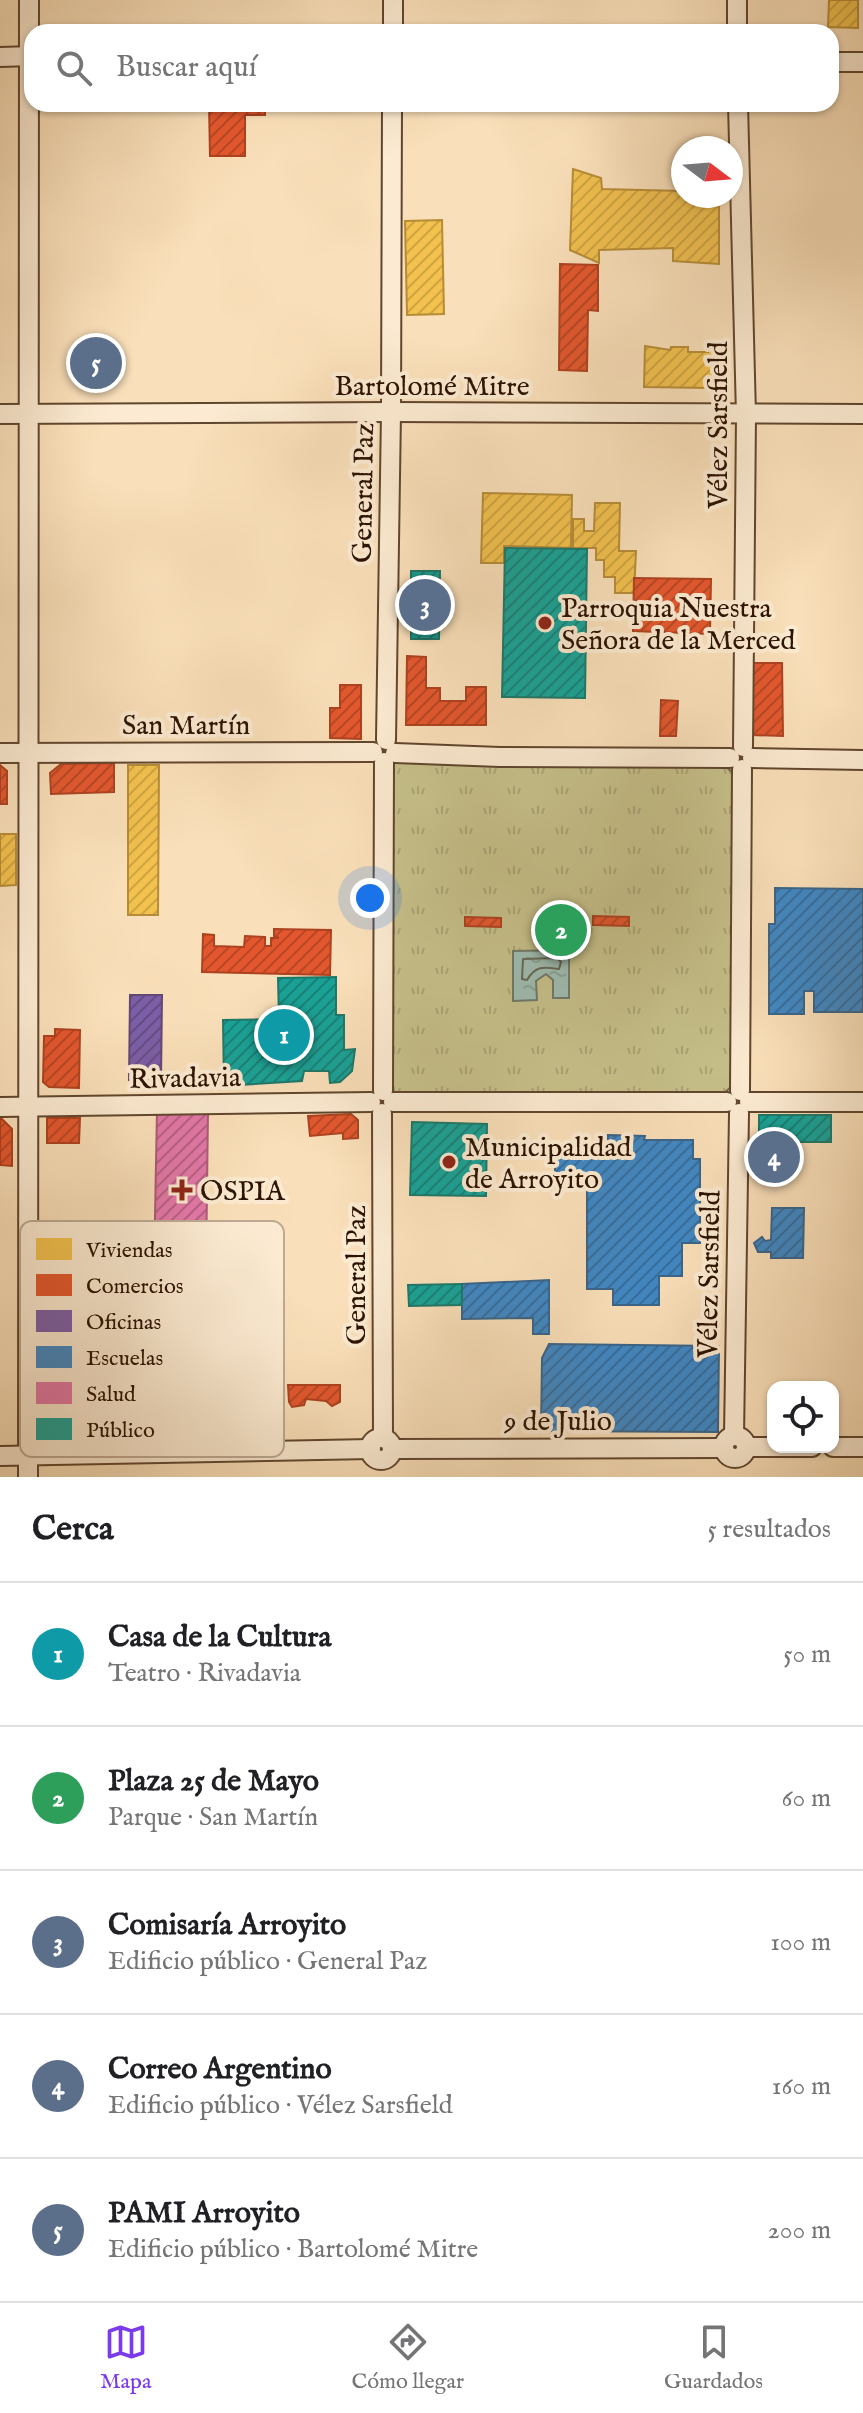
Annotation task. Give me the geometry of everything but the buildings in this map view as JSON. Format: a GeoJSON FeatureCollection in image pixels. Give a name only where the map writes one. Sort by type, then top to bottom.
{"type":"FeatureCollection","features":[{"type":"Feature","properties":{"kind":"street"},"geometry":{"type":"LineString","coordinates":[[29,0],[29,24]]}},
{"type":"Feature","properties":{"kind":"street"},"geometry":{"type":"LineString","coordinates":[[393,0],[393,24]]}},
{"type":"Feature","properties":{"kind":"street"},"geometry":{"type":"LineString","coordinates":[[737,0],[737,24]]}},
{"type":"Feature","properties":{"kind":"street"},"geometry":{"type":"LineString","coordinates":[[0,57],[24,56]]}},
{"type":"Feature","properties":{"kind":"street"},"geometry":{"type":"LineString","coordinates":[[839,62],[863,62]]}},
{"type":"Feature","properties":{"kind":"street"},"geometry":{"type":"LineString","coordinates":[[29,1221],[30,112]]}},
{"type":"Feature","properties":{"kind":"street","name":"General Paz"},"geometry":{"type":"LineString","coordinates":[[382,1455],[384,752],[391,412],[392,112]]}},
{"type":"Feature","properties":{"kind":"street","name":"Vélez Sarsfield"},"geometry":{"type":"LineString","coordinates":[[735,1453],[746,415],[738,112]]}},
{"type":"Feature","properties":{"kind":"street","name":"Bartolomé Mitre"},"geometry":{"type":"LineString","coordinates":[[0,414],[863,414]]}},
{"type":"Feature","properties":{"kind":"street","name":"San Martín"},"geometry":{"type":"LineString","coordinates":[[0,753],[384,752],[500,757],[863,760]]}},
{"type":"Feature","properties":{"kind":"street","name":"Rivadavia"},"geometry":{"type":"LineString","coordinates":[[0,1107],[382,1102],[863,1102]]}},
{"type":"Feature","properties":{"kind":"street"},"geometry":{"type":"LineString","coordinates":[[839,1447],[863,1447]]}},
{"type":"Feature","properties":{"kind":"street","name":"9 de Julio"},"geometry":{"type":"LineString","coordinates":[[284,1456],[767,1451]]}},
{"type":"Feature","properties":{"kind":"street","name":"9 de Julio"},"geometry":{"type":"LineString","coordinates":[[0,1456],[20,1457]]}},
{"type":"Feature","properties":{"kind":"street"},"geometry":{"type":"LineString","coordinates":[[28,1457],[28,1477]]}},
{"type":"Feature","properties":{"kind":"green space"},"geometry":{"type":"Polygon","coordinates":[[[398,759],[725,766],[733,773],[732,1086],[721,1096],[398,1095],[389,1087],[389,766],[398,759]]]}},
{"type":"Feature","properties":{"kind":"water"},"geometry":{"type":"Polygon","coordinates":[[[569,950],[569,998],[553,998],[553,980],[546,974],[536,981],[537,1000],[513,1001],[513,951],[569,950]]]}},
{"type":"Feature","properties":{"kind":"place","name":"PAMI Arroyito"},"geometry":{"type":"Point","coordinates":[96,363]}},
{"type":"Feature","properties":{"kind":"place","name":"Comisaría Arroyito"},"geometry":{"type":"Point","coordinates":[425,605]}},
{"type":"Feature","properties":{"kind":"place","name":"Parroquia Nuestra Señora de la Merced"},"geometry":{"type":"Point","coordinates":[545,623]}},
{"type":"Feature","properties":{"kind":"place","name":"Plaza 25 de Mayo"},"geometry":{"type":"Point","coordinates":[561,930]}},
{"type":"Feature","properties":{"kind":"place","name":"Casa de la Cultura"},"geometry":{"type":"Point","coordinates":[284,1035]}},
{"type":"Feature","properties":{"kind":"place","name":"Correo Argentino"},"geometry":{"type":"Point","coordinates":[774,1157]}},
{"type":"Feature","properties":{"kind":"place","name":"Municipalidad de Arroyito"},"geometry":{"type":"Point","coordinates":[449,1162]}},
{"type":"Feature","properties":{"kind":"place","name":"OSPIA"},"geometry":{"type":"Point","coordinates":[182,1190]}}]}
